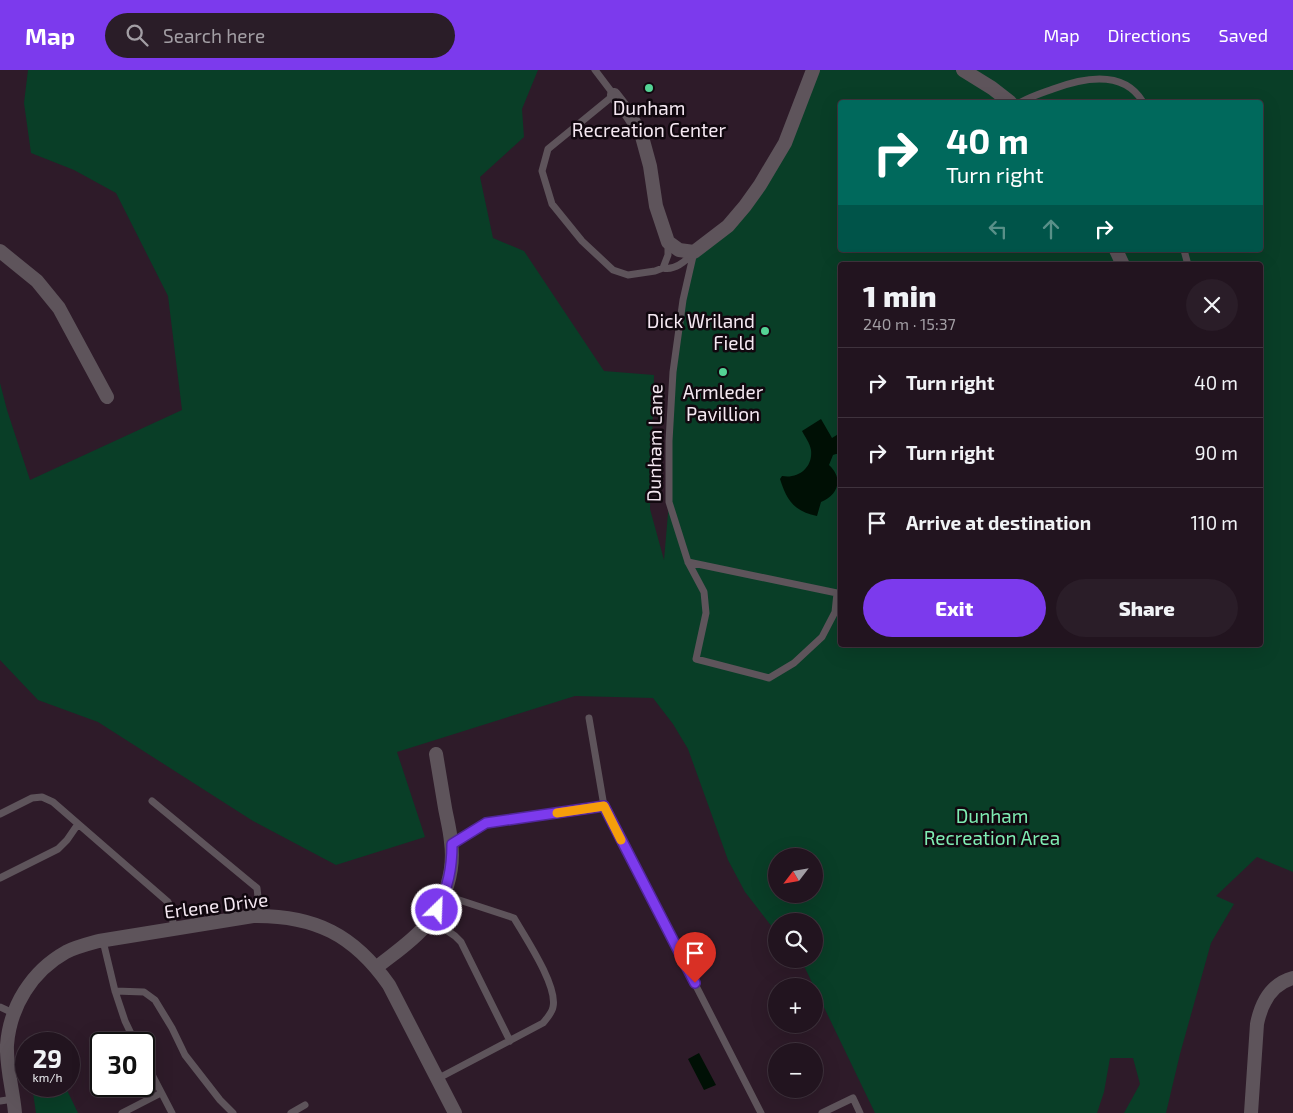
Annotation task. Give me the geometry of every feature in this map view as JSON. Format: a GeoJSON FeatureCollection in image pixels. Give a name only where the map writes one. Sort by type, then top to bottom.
{"type":"FeatureCollection","features":[{"type":"Feature","properties":{"kind":"street"},"geometry":{"type":"LineString","coordinates":[[614,94],[641,133],[650,166],[656,206],[668,242],[679,250],[694,252],[728,226],[760,185],[785,143],[813,70]]}},
{"type":"Feature","properties":{"kind":"street"},"geometry":{"type":"LineString","coordinates":[[963,70],[1007,100]]}},
{"type":"Feature","properties":{"kind":"street"},"geometry":{"type":"LineString","coordinates":[[0,251],[38,281],[59,308],[107,397]]}},
{"type":"Feature","properties":{"kind":"street"},"geometry":{"type":"LineString","coordinates":[[377,968],[419,933],[437,910],[450,878],[452,844],[436,754]]}},
{"type":"Feature","properties":{"kind":"street","name":"Erlene Drive"},"geometry":{"type":"LineString","coordinates":[[10,1104],[7,1046],[13,1013],[29,984],[40,971],[53,961],[67,952],[103,941],[260,916],[287,917],[309,922],[345,939],[363,953],[389,985],[455,1113]]}},
{"type":"Feature","properties":{"kind":"street"},"geometry":{"type":"LineString","coordinates":[[1251,1113],[1259,1013],[1270,993],[1279,985],[1293,978]]}},
{"type":"Feature","properties":{"kind":"lane"},"geometry":{"type":"LineString","coordinates":[[594,70],[614,94],[548,148],[542,171],[552,204],[582,241],[613,270],[628,275],[655,271],[662,268],[668,269],[682,264],[694,252]]}},
{"type":"Feature","properties":{"kind":"lane"},"geometry":{"type":"LineString","coordinates":[[1025,100],[1068,84],[1100,77],[1120,80],[1138,93],[1143,100]]}},
{"type":"Feature","properties":{"kind":"lane"},"geometry":{"type":"LineString","coordinates":[[662,268],[668,255],[668,242]]}},
{"type":"Feature","properties":{"kind":"lane","name":"Dunham Lane"},"geometry":{"type":"LineString","coordinates":[[688,562],[837,594],[835,612],[822,637],[794,664],[769,678],[696,659],[706,613],[704,592],[688,562],[669,502],[669,441],[673,372],[684,300],[694,252]]}},
{"type":"Feature","properties":{"kind":"lane"},"geometry":{"type":"LineString","coordinates":[[589,718],[604,806],[761,1113]]}},
{"type":"Feature","properties":{"kind":"lane"},"geometry":{"type":"LineString","coordinates":[[0,814],[32,798],[42,797],[53,802],[168,902],[174,929]]}},
{"type":"Feature","properties":{"kind":"lane"},"geometry":{"type":"LineString","coordinates":[[152,800],[257,888],[260,916]]}},
{"type":"Feature","properties":{"kind":"lane"},"geometry":{"type":"LineString","coordinates":[[452,844],[486,823],[604,806]]}},
{"type":"Feature","properties":{"kind":"lane"},"geometry":{"type":"LineString","coordinates":[[0,878],[58,849],[78,824]]}},
{"type":"Feature","properties":{"kind":"lane"},"geometry":{"type":"LineString","coordinates":[[437,1080],[543,1023],[553,1006],[548,978],[514,918],[444,895]]}},
{"type":"Feature","properties":{"kind":"lane"},"geometry":{"type":"LineString","coordinates":[[430,919],[461,942],[510,1041]]}},
{"type":"Feature","properties":{"kind":"lane"},"geometry":{"type":"LineString","coordinates":[[103,941],[115,991],[124,1021],[130,1032]]}},
{"type":"Feature","properties":{"kind":"lane"},"geometry":{"type":"LineString","coordinates":[[115,991],[144,992],[155,1000],[185,1054],[220,1100],[233,1113]]}},
{"type":"Feature","properties":{"kind":"lane"},"geometry":{"type":"LineString","coordinates":[[0,1007],[13,1013]]}},
{"type":"Feature","properties":{"kind":"lane"},"geometry":{"type":"LineString","coordinates":[[155,1080],[172,1113]]}},
{"type":"Feature","properties":{"kind":"lane"},"geometry":{"type":"LineString","coordinates":[[122,1113],[162,1093]]}},
{"type":"Feature","properties":{"kind":"lane"},"geometry":{"type":"LineString","coordinates":[[822,1113],[853,1098],[860,1113]]}},
{"type":"Feature","properties":{"kind":"lane"},"geometry":{"type":"LineString","coordinates":[[291,1113],[305,1105]]}},
{"type":"Feature","properties":{"kind":"green space","name":"Dunham Recreation Area"},"geometry":{"type":"Polygon","coordinates":[[[28,70],[538,70],[522,109],[524,137],[480,177],[493,238],[524,251],[604,371],[654,375],[650,509],[664,560],[669,502],[673,372],[694,252],[760,185],[813,70],[1293,70],[1293,872],[1257,857],[1216,896],[1234,904],[1211,943],[1180,1054],[1166,1113],[1124,1113],[1140,1084],[1133,1058],[1110,1058],[1104,1092],[1097,1113],[875,1113],[823,1005],[823,978],[810,978],[805,968],[823,968],[823,913],[768,913],[768,922],[745,892],[728,860],[688,749],[673,724],[653,698],[575,696],[397,752],[425,837],[336,865],[253,821],[98,722],[38,700],[0,660],[0,383],[30,480],[182,410],[168,296],[116,193],[74,170],[31,153],[24,103],[28,70]]]}},
{"type":"Feature","properties":{"kind":"green space"},"geometry":{"type":"Polygon","coordinates":[[[34,1097],[70,1097],[78,1113],[36,1113],[34,1097]]]}},
{"type":"Feature","properties":{"kind":"shaded area"},"geometry":{"type":"Polygon","coordinates":[[[821,419],[832,438],[838,434],[838,454],[833,455],[829,465],[834,470],[838,481],[837,486],[832,495],[821,502],[817,516],[809,514],[792,504],[780,479],[782,476],[799,474],[810,462],[811,450],[809,442],[802,431],[821,419]]]}},
{"type":"Feature","properties":{"kind":"shaded area"},"geometry":{"type":"Polygon","coordinates":[[[699,1053],[716,1085],[704,1090],[688,1059],[699,1053]]]}},
{"type":"Feature","properties":{"kind":"slow traffic"},"geometry":{"type":"LineString","coordinates":[[557,813],[604,806],[621,840]]}},
{"type":"Feature","properties":{"kind":"place","name":"Dunham Recreation Center"},"geometry":{"type":"Point","coordinates":[649,88]}},
{"type":"Feature","properties":{"kind":"place","name":"Dick Wriland Field"},"geometry":{"type":"Point","coordinates":[765,331]}},
{"type":"Feature","properties":{"kind":"place","name":"Armleder Pavillion"},"geometry":{"type":"Point","coordinates":[723,372]}},
{"type":"Feature","properties":{"kind":"route"},"geometry":{"type":"LineString","coordinates":[[437,910],[450,878],[452,844],[486,823],[604,806],[695,983]]}}]}
